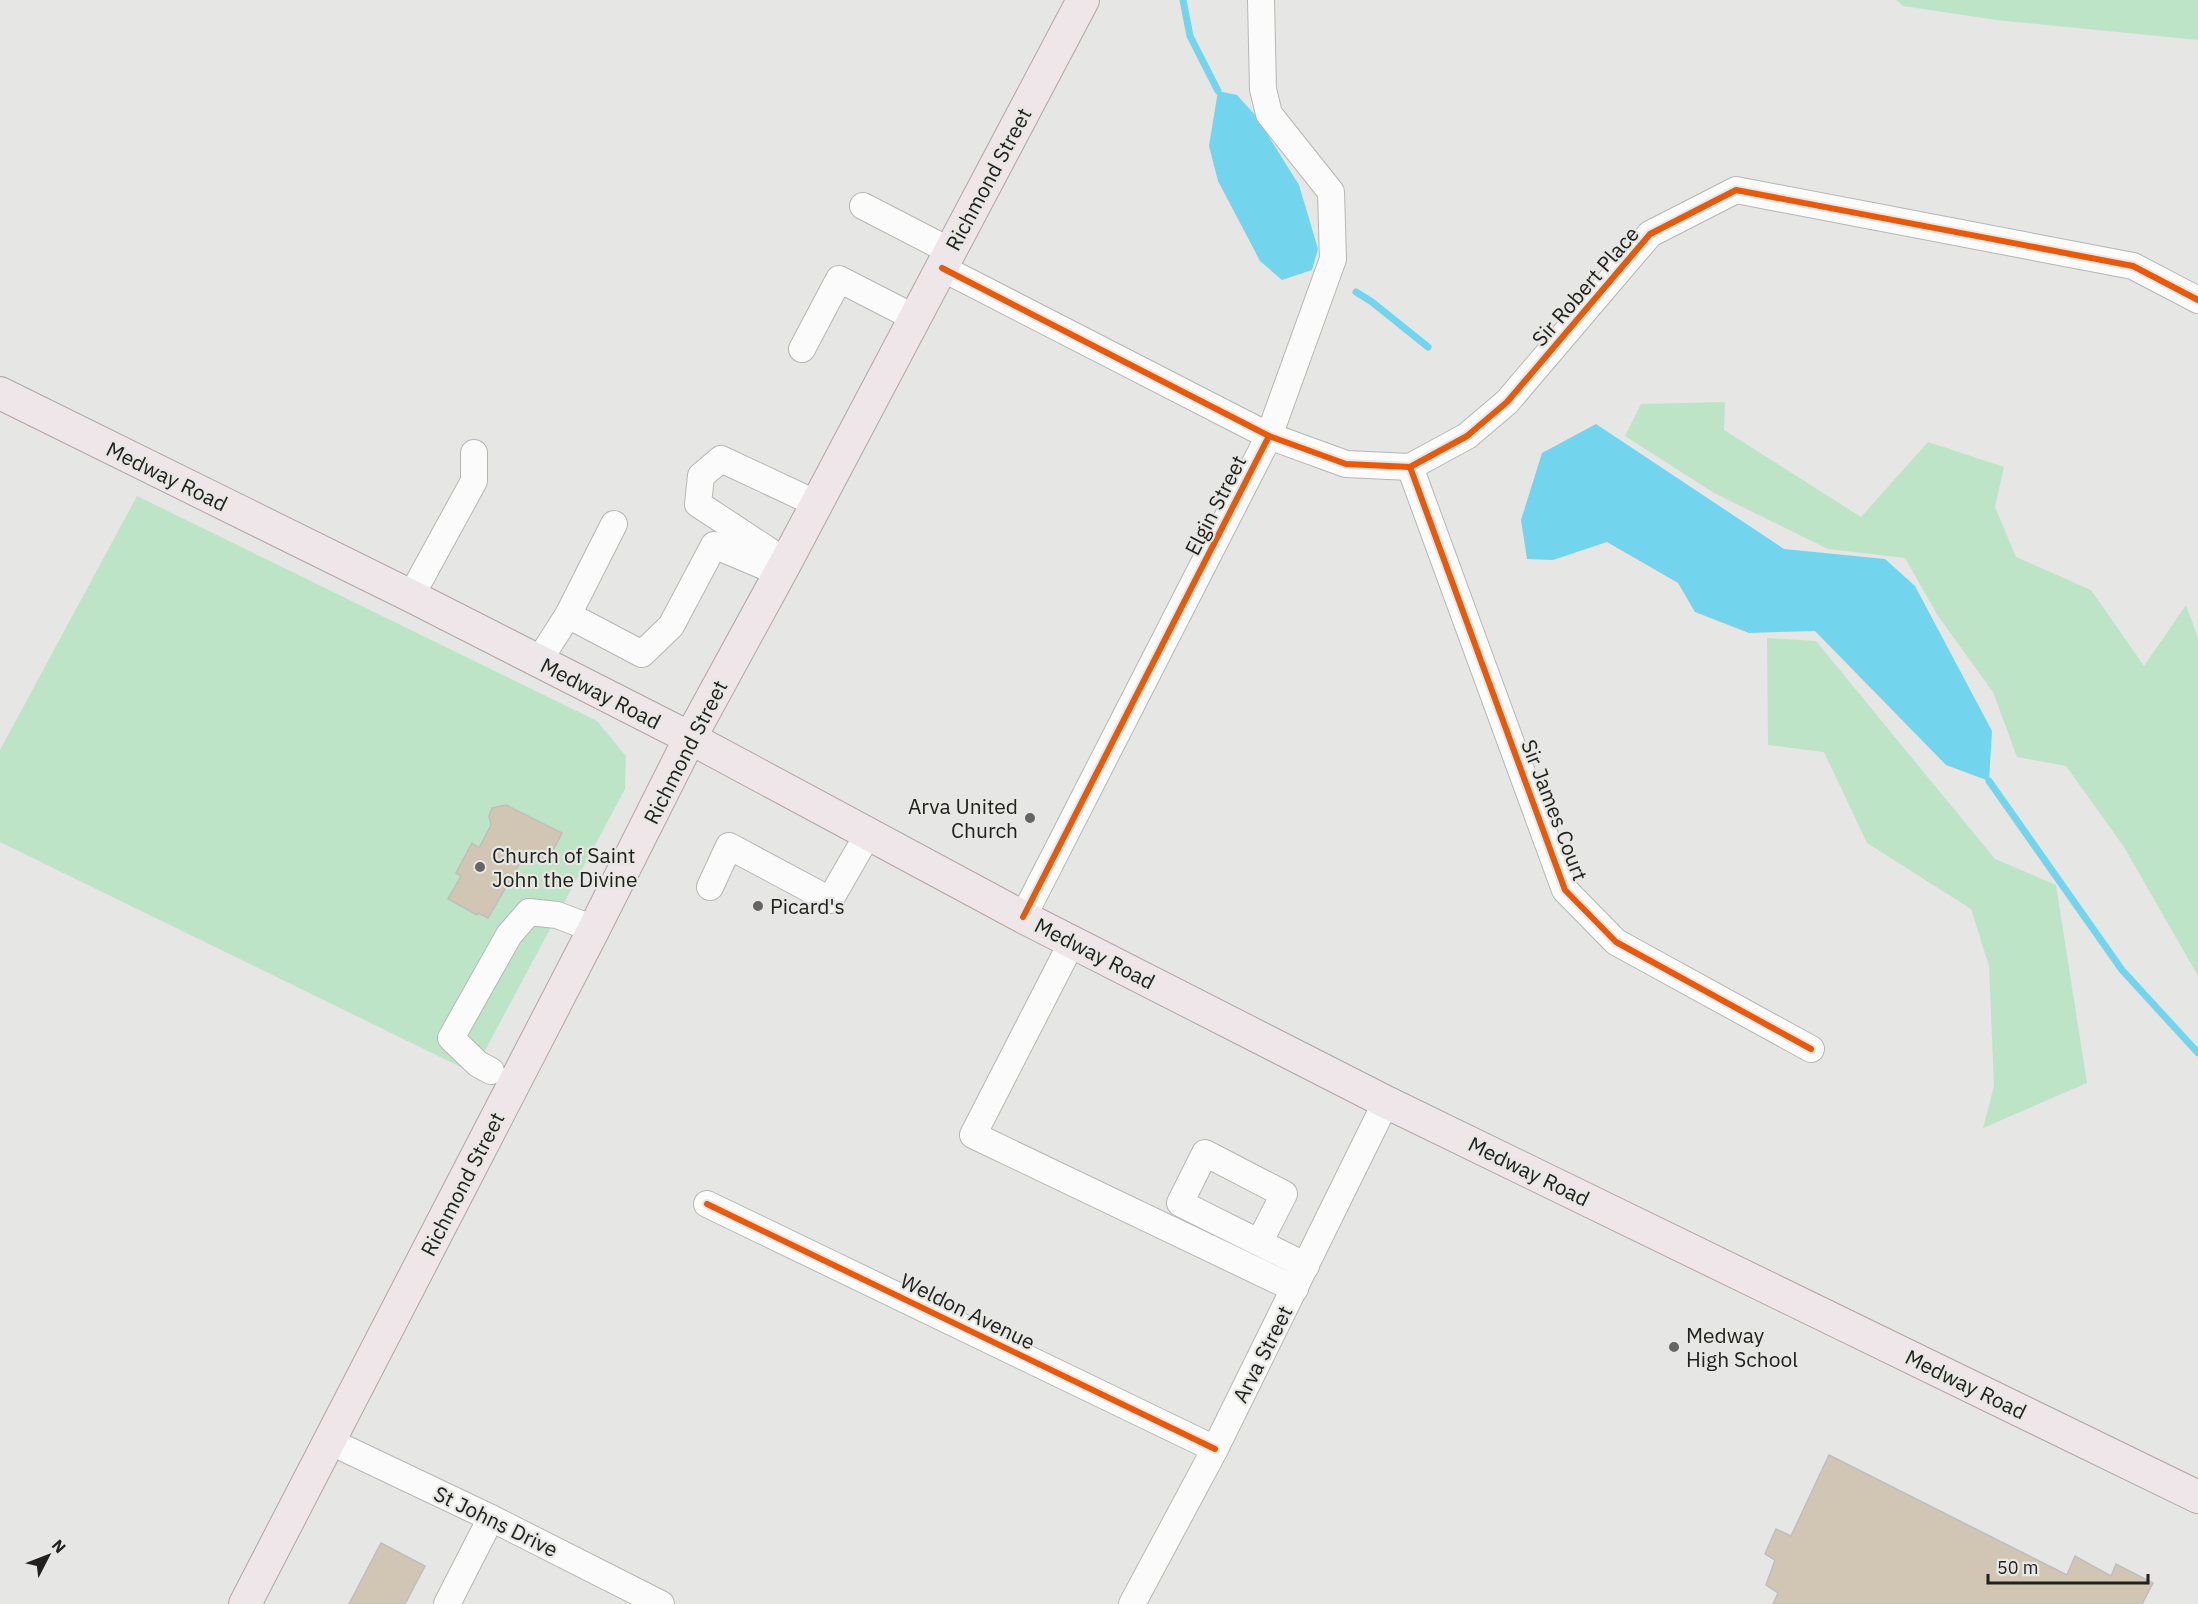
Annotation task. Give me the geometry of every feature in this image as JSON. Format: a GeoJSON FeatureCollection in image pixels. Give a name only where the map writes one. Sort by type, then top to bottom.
{"type":"FeatureCollection","features":[{"type":"Feature","properties":{"kind":"main road","name":"Richmond Street"},"geometry":{"type":"LineString","coordinates":[[245,1604],[594,929],[690,738],[817,504],[1083,0]]}},
{"type":"Feature","properties":{"kind":"main road","name":"Medway Road"},"geometry":{"type":"LineString","coordinates":[[0,393],[411,596],[690,738],[1023,917],[1386,1102],[2198,1497]]}},
{"type":"Feature","properties":{"kind":"street","name":"Elgin Street"},"geometry":{"type":"LineString","coordinates":[[1023,917],[1269,436],[1333,259],[1330,192],[1269,114],[1263,88],[1261,0]]}},
{"type":"Feature","properties":{"kind":"street","name":"Sir Robert Place"},"geometry":{"type":"LineString","coordinates":[[1410,467],[1467,436],[1507,402],[1650,234],[1736,190],[2133,266],[2198,300]]}},
{"type":"Feature","properties":{"kind":"street"},"geometry":{"type":"LineString","coordinates":[[863,206],[946,259],[1269,436],[1346,464],[1410,467]]}},
{"type":"Feature","properties":{"kind":"street"},"geometry":{"type":"LineString","coordinates":[[802,349],[838,279],[915,318]]}},
{"type":"Feature","properties":{"kind":"street"},"geometry":{"type":"LineString","coordinates":[[411,596],[474,481],[474,453]]}},
{"type":"Feature","properties":{"kind":"street"},"geometry":{"type":"LineString","coordinates":[[783,567],[698,504],[701,476],[722,459],[817,504]]}},
{"type":"Feature","properties":{"kind":"street","name":"Sir James Court"},"geometry":{"type":"LineString","coordinates":[[1410,467],[1565,891],[1616,942],[1811,1049]]}},
{"type":"Feature","properties":{"kind":"street"},"geometry":{"type":"LineString","coordinates":[[538,662],[568,615],[614,524]]}},
{"type":"Feature","properties":{"kind":"street"},"geometry":{"type":"LineString","coordinates":[[568,615],[642,654],[671,626],[714,545],[783,567]]}},
{"type":"Feature","properties":{"kind":"street"},"geometry":{"type":"LineString","coordinates":[[710,887],[729,846],[830,900],[868,834]]}},
{"type":"Feature","properties":{"kind":"street"},"geometry":{"type":"LineString","coordinates":[[491,1071],[478,1064],[451,1038],[508,935],[529,912],[557,915],[594,929]]}},
{"type":"Feature","properties":{"kind":"street"},"geometry":{"type":"LineString","coordinates":[[1072,942],[973,1136],[1295,1290]]}},
{"type":"Feature","properties":{"kind":"street","name":"Arva Street"},"geometry":{"type":"LineString","coordinates":[[1132,1604],[1215,1449],[1386,1102]]}},
{"type":"Feature","properties":{"kind":"street","name":"Weldon Avenue"},"geometry":{"type":"LineString","coordinates":[[707,1204],[1215,1449]]}},
{"type":"Feature","properties":{"kind":"street"},"geometry":{"type":"LineString","coordinates":[[1260,1241],[1306,1266]]}},
{"type":"Feature","properties":{"kind":"street","name":"St Johns Drive"},"geometry":{"type":"LineString","coordinates":[[329,1441],[491,1518],[661,1604]]}},
{"type":"Feature","properties":{"kind":"street"},"geometry":{"type":"LineString","coordinates":[[447,1604],[491,1518]]}},
{"type":"Feature","properties":{"kind":"street"},"geometry":{"type":"LineString","coordinates":[[611,1579],[616,1604]]}},
{"type":"Feature","properties":{"kind":"green space"},"geometry":{"type":"Polygon","coordinates":[[[1896,0],[2198,0],[2198,40],[1997,20],[1903,6],[1896,0]]]}},
{"type":"Feature","properties":{"kind":"green space"},"geometry":{"type":"Polygon","coordinates":[[[1725,402],[1724,430],[1861,517],[1928,442],[2004,467],[1995,507],[2016,557],[2091,590],[2144,666],[2186,605],[2198,638],[2198,976],[2124,847],[2066,766],[2017,757],[1993,692],[1938,616],[1905,558],[1828,549],[1714,493],[1625,436],[1641,404],[1725,402]]]}},
{"type":"Feature","properties":{"kind":"green space"},"geometry":{"type":"Polygon","coordinates":[[[137,496],[597,721],[626,756],[625,789],[473,1073],[0,842],[0,750],[137,496]]]}},
{"type":"Feature","properties":{"kind":"green space"},"geometry":{"type":"Polygon","coordinates":[[[1767,638],[1816,641],[1995,859],[2056,885],[2087,1083],[1983,1128],[1994,1086],[1989,966],[1971,909],[1867,843],[1824,752],[1768,745],[1767,638]]]}},
{"type":"Feature","properties":{"kind":"water"},"geometry":{"type":"Polygon","coordinates":[[[1218,91],[1237,95],[1256,116],[1299,185],[1318,249],[1312,270],[1282,280],[1260,261],[1218,181],[1209,146],[1218,91]]]}},
{"type":"Feature","properties":{"kind":"water"},"geometry":{"type":"Polygon","coordinates":[[[1596,424],[1784,549],[1885,559],[1915,586],[1992,731],[1989,781],[1946,765],[1815,631],[1749,633],[1695,612],[1678,583],[1607,542],[1553,560],[1527,559],[1521,520],[1542,453],[1596,424]]]}},
{"type":"Feature","properties":{"kind":"building","name":"Church of Saint John the Divine"},"geometry":{"type":"Polygon","coordinates":[[[506,805],[562,833],[547,862],[527,851],[488,918],[478,913],[477,915],[448,899],[461,876],[456,873],[472,843],[479,848],[491,825],[489,816],[492,808],[506,805]]]}},
{"type":"Feature","properties":{"kind":"building"},"geometry":{"type":"Polygon","coordinates":[[[1829,1455],[2067,1575],[2075,1556],[2111,1576],[2116,1564],[2153,1583],[2142,1604],[1773,1604],[1778,1593],[1766,1585],[1775,1560],[1765,1554],[1776,1529],[1791,1536],[1829,1455]]]}},
{"type":"Feature","properties":{"kind":"building"},"geometry":{"type":"Polygon","coordinates":[[[381,1543],[425,1566],[405,1604],[349,1604],[381,1543]]]}},
{"type":"Feature","properties":{"kind":"waterway"},"geometry":{"type":"LineString","coordinates":[[1183,0],[1190,36],[1218,91]]}},
{"type":"Feature","properties":{"kind":"waterway"},"geometry":{"type":"LineString","coordinates":[[1356,292],[1428,347]]}},
{"type":"Feature","properties":{"kind":"waterway"},"geometry":{"type":"LineString","coordinates":[[1989,781],[2122,970],[2198,1053]]}},
{"type":"Feature","properties":{"kind":"cycle path"},"geometry":{"type":"LineString","coordinates":[[942,268],[1269,436],[1346,464],[1410,467],[1467,436],[1507,402],[1650,234],[1736,190],[2133,266],[2198,300]]}},
{"type":"Feature","properties":{"kind":"cycle path"},"geometry":{"type":"LineString","coordinates":[[1023,917],[1269,436]]}},
{"type":"Feature","properties":{"kind":"cycle path"},"geometry":{"type":"LineString","coordinates":[[1410,467],[1565,890],[1616,942],[1811,1049]]}},
{"type":"Feature","properties":{"kind":"cycle path"},"geometry":{"type":"LineString","coordinates":[[707,1204],[1215,1449]]}},
{"type":"Feature","properties":{"kind":"place","name":"Arva United Church"},"geometry":{"type":"Point","coordinates":[1030,818]}},
{"type":"Feature","properties":{"kind":"place","name":"Church of Saint John the Divine"},"geometry":{"type":"Point","coordinates":[480,867]}},
{"type":"Feature","properties":{"kind":"place","name":"Picard's"},"geometry":{"type":"Point","coordinates":[758,906]}},
{"type":"Feature","properties":{"kind":"place","name":"Medway High School"},"geometry":{"type":"Point","coordinates":[1674,1347]}}]}
